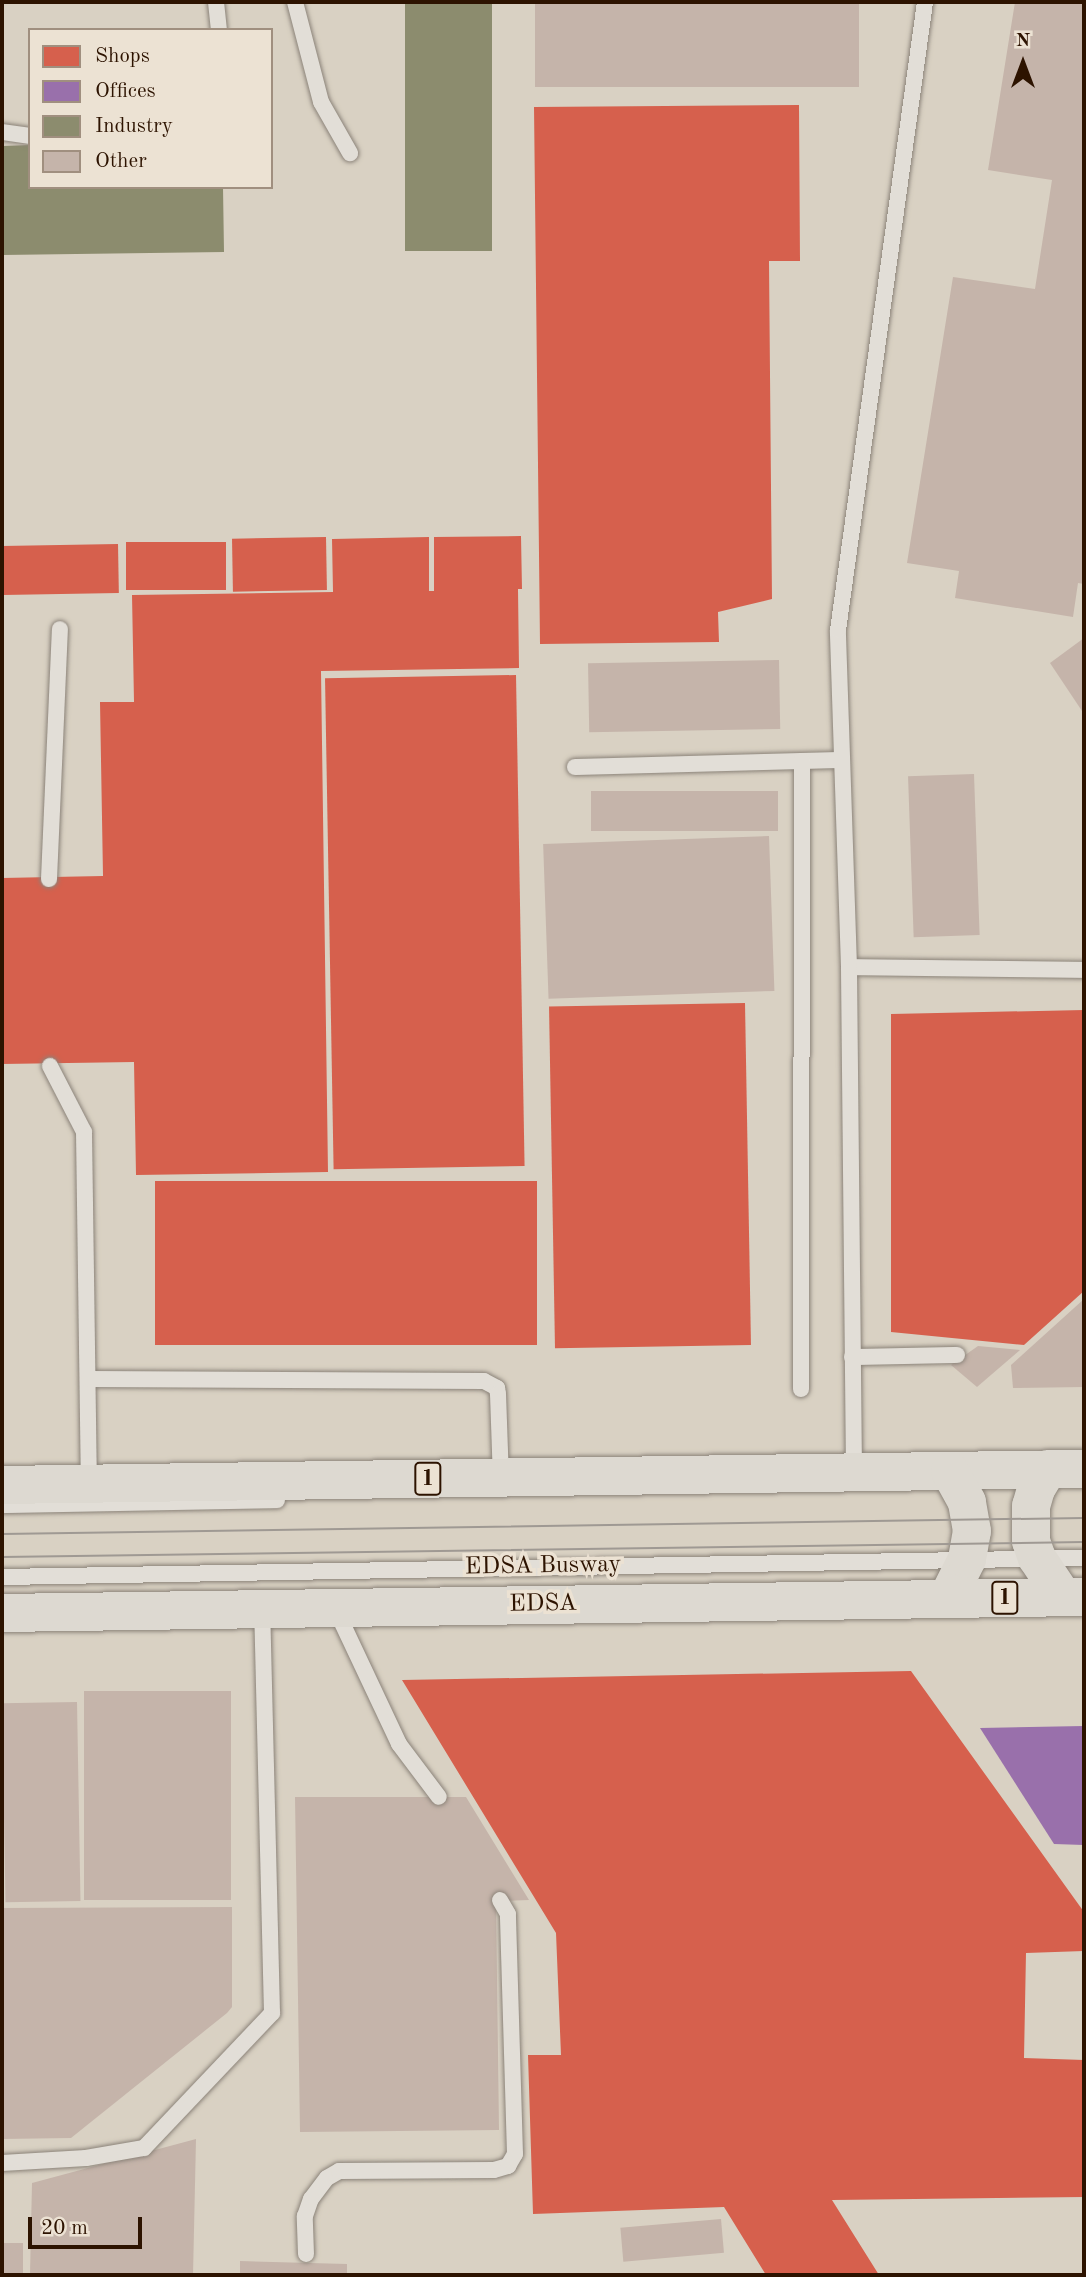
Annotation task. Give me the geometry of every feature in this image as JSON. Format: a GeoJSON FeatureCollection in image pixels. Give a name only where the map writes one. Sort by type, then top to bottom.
{"type":"FeatureCollection","features":[{"type":"Feature","properties":{"kind":"highway","name":"1"},"geometry":{"type":"LineString","coordinates":[[2,1485],[854,1472],[955,1484],[1050,1481]]}},
{"type":"Feature","properties":{"kind":"highway"},"geometry":{"type":"LineString","coordinates":[[1050,1481],[1029,1523],[1037,1558],[1074,1597]]}},
{"type":"Feature","properties":{"kind":"highway"},"geometry":{"type":"LineString","coordinates":[[947,1599],[967,1559],[972,1523],[955,1484]]}},
{"type":"Feature","properties":{"kind":"highway","name":"EDSA"},"geometry":{"type":"LineString","coordinates":[[2,1613],[1074,1597]]}},
{"type":"Feature","properties":{"kind":"lane"},"geometry":{"type":"LineString","coordinates":[[216,2],[219,28]]}},
{"type":"Feature","properties":{"kind":"lane"},"geometry":{"type":"LineString","coordinates":[[295,2],[321,102],[351,153]]}},
{"type":"Feature","properties":{"kind":"lane"},"geometry":{"type":"LineString","coordinates":[[854,1472],[849,967],[840,760],[838,630],[925,2]]}},
{"type":"Feature","properties":{"kind":"lane"},"geometry":{"type":"LineString","coordinates":[[2,132],[28,136]]}},
{"type":"Feature","properties":{"kind":"lane"},"geometry":{"type":"LineString","coordinates":[[49,879],[60,629]]}},
{"type":"Feature","properties":{"kind":"lane"},"geometry":{"type":"LineString","coordinates":[[575,767],[840,760]]}},
{"type":"Feature","properties":{"kind":"lane"},"geometry":{"type":"LineString","coordinates":[[801,1389],[802,761]]}},
{"type":"Feature","properties":{"kind":"lane"},"geometry":{"type":"LineString","coordinates":[[849,967],[1084,970]]}},
{"type":"Feature","properties":{"kind":"lane"},"geometry":{"type":"LineString","coordinates":[[50,1066],[84,1132],[89,1484]]}},
{"type":"Feature","properties":{"kind":"lane"},"geometry":{"type":"LineString","coordinates":[[852,1357],[957,1355]]}},
{"type":"Feature","properties":{"kind":"lane"},"geometry":{"type":"LineString","coordinates":[[89,1379],[484,1381],[497,1388],[501,1478]]}},
{"type":"Feature","properties":{"kind":"lane"},"geometry":{"type":"LineString","coordinates":[[2,1505],[294,1500]]}},
{"type":"Feature","properties":{"kind":"lane","name":"EDSA Busway"},"geometry":{"type":"LineString","coordinates":[[2,1577],[1084,1558]]}},
{"type":"Feature","properties":{"kind":"lane"},"geometry":{"type":"LineString","coordinates":[[2,2163],[86,2158],[144,2148],[272,2013],[262,1609]]}},
{"type":"Feature","properties":{"kind":"lane"},"geometry":{"type":"LineString","coordinates":[[336,1609],[400,1744],[439,1797]]}},
{"type":"Feature","properties":{"kind":"lane"},"geometry":{"type":"LineString","coordinates":[[306,2254],[305,2216],[311,2199],[327,2178],[339,2171],[494,2170],[508,2166],[514,2154],[508,1914],[500,1900]]}},
{"type":"Feature","properties":{"kind":"building: Shops"},"geometry":{"type":"Polygon","coordinates":[[[799,105],[800,261],[769,261],[772,599],[718,612],[719,642],[540,644],[534,107],[799,105]]]}},
{"type":"Feature","properties":{"kind":"building: Shops"},"geometry":{"type":"Polygon","coordinates":[[[521,536],[522,589],[518,589],[519,668],[321,671],[328,1172],[136,1175],[134,1062],[2,1064],[2,878],[103,876],[100,702],[134,702],[132,595],[333,592],[332,539],[429,537],[429,591],[434,591],[434,537],[521,536]]]}},
{"type":"Feature","properties":{"kind":"building: Shops"},"geometry":{"type":"Polygon","coordinates":[[[326,537],[327,590],[233,592],[232,539],[326,537]]]}},
{"type":"Feature","properties":{"kind":"building: Shops"},"geometry":{"type":"Polygon","coordinates":[[[126,542],[226,542],[226,590],[126,590],[126,542]]]}},
{"type":"Feature","properties":{"kind":"building: Shops"},"geometry":{"type":"Polygon","coordinates":[[[118,544],[119,593],[3,595],[2,546],[118,544]]]}},
{"type":"Feature","properties":{"kind":"building: Shops"},"geometry":{"type":"Polygon","coordinates":[[[516,675],[525,1166],[334,1169],[325,678],[516,675]]]}},
{"type":"Feature","properties":{"kind":"building: Shops"},"geometry":{"type":"Polygon","coordinates":[[[745,1003],[751,1345],[555,1348],[549,1006],[745,1003]]]}},
{"type":"Feature","properties":{"kind":"building: Shops"},"geometry":{"type":"Polygon","coordinates":[[[1084,1010],[1084,1291],[1024,1345],[891,1332],[891,1014],[1084,1010]]]}},
{"type":"Feature","properties":{"kind":"building: Shops"},"geometry":{"type":"Polygon","coordinates":[[[155,1181],[537,1181],[537,1345],[155,1345],[155,1181]]]}},
{"type":"Feature","properties":{"kind":"building: Shops"},"geometry":{"type":"Polygon","coordinates":[[[911,1671],[1084,1912],[1084,1951],[1026,1953],[1024,2058],[1084,2060],[1084,2197],[832,2200],[879,2275],[766,2275],[724,2207],[533,2214],[528,2055],[561,2055],[556,1933],[402,1680],[911,1671]]]}},
{"type":"Feature","properties":{"kind":"building: Offices"},"geometry":{"type":"Polygon","coordinates":[[[1084,1726],[1084,1845],[1054,1844],[980,1728],[1084,1726]]]}},
{"type":"Feature","properties":{"kind":"building: Industry"},"geometry":{"type":"Polygon","coordinates":[[[405,2],[492,2],[492,251],[405,251],[405,2]]]}},
{"type":"Feature","properties":{"kind":"building: Industry"},"geometry":{"type":"Polygon","coordinates":[[[28,145],[28,189],[223,189],[224,252],[2,255],[2,146],[28,145]]]}},
{"type":"Feature","properties":{"kind":"building: Other"},"geometry":{"type":"Polygon","coordinates":[[[535,2],[859,2],[859,87],[535,87],[535,2]]]}},
{"type":"Feature","properties":{"kind":"building: Other"},"geometry":{"type":"Polygon","coordinates":[[[1015,2],[1084,2],[1084,584],[1078,583],[1073,617],[955,598],[959,571],[907,563],[953,277],[1035,289],[1052,180],[988,170],[1015,2]]]}},
{"type":"Feature","properties":{"kind":"building: Other"},"geometry":{"type":"Polygon","coordinates":[[[1084,638],[1084,714],[1050,663],[1084,638]]]}},
{"type":"Feature","properties":{"kind":"building: Other"},"geometry":{"type":"Polygon","coordinates":[[[779,660],[780,729],[589,732],[588,663],[779,660]]]}},
{"type":"Feature","properties":{"kind":"building: Other"},"geometry":{"type":"Polygon","coordinates":[[[974,774],[980,935],[914,937],[908,776],[974,774]]]}},
{"type":"Feature","properties":{"kind":"building: Other"},"geometry":{"type":"Polygon","coordinates":[[[591,791],[778,791],[778,831],[591,831],[591,791]]]}},
{"type":"Feature","properties":{"kind":"building: Other"},"geometry":{"type":"Polygon","coordinates":[[[769,836],[774,991],[549,999],[543,844],[769,836]]]}},
{"type":"Feature","properties":{"kind":"building: Other"},"geometry":{"type":"Polygon","coordinates":[[[1084,1299],[1084,1387],[1013,1388],[1011,1365],[1084,1299]]]}},
{"type":"Feature","properties":{"kind":"building: Other"},"geometry":{"type":"Polygon","coordinates":[[[978,1346],[1020,1350],[977,1387],[951,1365],[978,1346]]]}},
{"type":"Feature","properties":{"kind":"building: Other"},"geometry":{"type":"Polygon","coordinates":[[[84,1691],[231,1691],[231,1900],[84,1900],[84,1691]]]}},
{"type":"Feature","properties":{"kind":"building: Other"},"geometry":{"type":"Polygon","coordinates":[[[77,1702],[80,1901],[5,1902],[2,1703],[77,1702]]]}},
{"type":"Feature","properties":{"kind":"building: Other"},"geometry":{"type":"Polygon","coordinates":[[[295,1797],[466,1797],[529,1900],[496,1901],[499,2130],[300,2132],[295,1797]]]}},
{"type":"Feature","properties":{"kind":"building: Other"},"geometry":{"type":"Polygon","coordinates":[[[232,1907],[232,2007],[227,2013],[71,2138],[2,2139],[2,1908],[232,1907]]]}},
{"type":"Feature","properties":{"kind":"building: Other"},"geometry":{"type":"Polygon","coordinates":[[[196,2139],[193,2275],[30,2275],[32,2183],[196,2139]]]}},
{"type":"Feature","properties":{"kind":"building: Other"},"geometry":{"type":"Polygon","coordinates":[[[721,2219],[724,2253],[623,2262],[620,2228],[721,2219]]]}},
{"type":"Feature","properties":{"kind":"building: Other"},"geometry":{"type":"Polygon","coordinates":[[[2,2243],[23,2243],[23,2275],[2,2275],[2,2243]]]}},
{"type":"Feature","properties":{"kind":"building: Other"},"geometry":{"type":"Polygon","coordinates":[[[240,2261],[347,2264],[347,2275],[240,2275],[240,2261]]]}},
{"type":"Feature","properties":{"kind":"tram line"},"geometry":{"type":"LineString","coordinates":[[2,1534],[1084,1518]]}},
{"type":"Feature","properties":{"kind":"tram line"},"geometry":{"type":"LineString","coordinates":[[2,1557],[1084,1542]]}}]}
